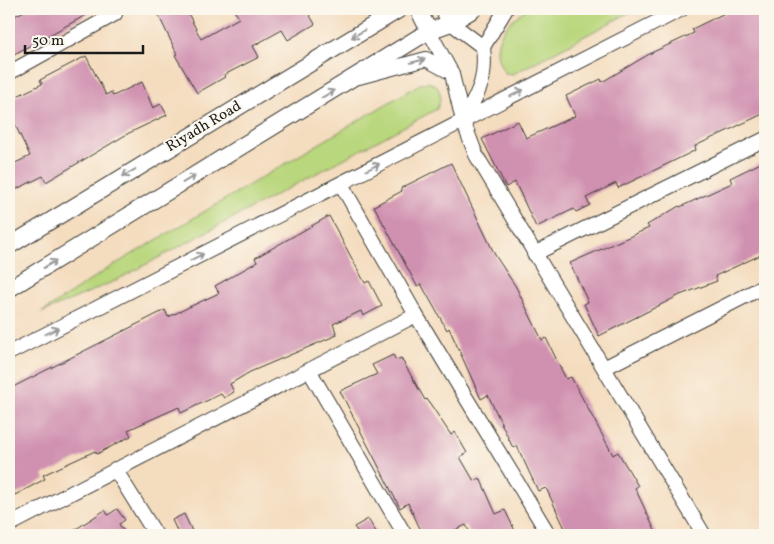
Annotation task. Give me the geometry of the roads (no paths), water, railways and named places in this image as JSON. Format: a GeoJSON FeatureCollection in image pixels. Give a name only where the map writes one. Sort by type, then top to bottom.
{"type":"FeatureCollection","features":[{"type":"Feature","properties":{"kind":"street","name":"Riyadh Road"},"geometry":{"type":"LineString","coordinates":[[9,246],[400,9]]}},
{"type":"Feature","properties":{"kind":"street"},"geometry":{"type":"LineString","coordinates":[[418,9],[452,74],[463,121],[476,155],[704,535]]}},
{"type":"Feature","properties":{"kind":"street"},"geometry":{"type":"LineString","coordinates":[[9,289],[429,32],[447,16],[474,9]]}},
{"type":"Feature","properties":{"kind":"street"},"geometry":{"type":"LineString","coordinates":[[463,121],[482,84],[485,63],[484,48],[506,9]]}},
{"type":"Feature","properties":{"kind":"street"},"geometry":{"type":"LineString","coordinates":[[9,354],[682,9]]}},
{"type":"Feature","properties":{"kind":"street"},"geometry":{"type":"LineString","coordinates":[[9,73],[117,10]]}},
{"type":"Feature","properties":{"kind":"street"},"geometry":{"type":"LineString","coordinates":[[447,16],[484,48]]}},
{"type":"Feature","properties":{"kind":"street"},"geometry":{"type":"LineString","coordinates":[[354,78],[426,59],[452,74]]}},
{"type":"Feature","properties":{"kind":"street"},"geometry":{"type":"LineString","coordinates":[[458,98],[470,107]]}},
{"type":"Feature","properties":{"kind":"street"},"geometry":{"type":"LineString","coordinates":[[534,254],[765,139]]}},
{"type":"Feature","properties":{"kind":"street"},"geometry":{"type":"LineString","coordinates":[[341,184],[416,315],[549,535]]}},
{"type":"Feature","properties":{"kind":"street"},"geometry":{"type":"LineString","coordinates":[[604,368],[765,286]]}},
{"type":"Feature","properties":{"kind":"street"},"geometry":{"type":"LineString","coordinates":[[9,526],[416,315]]}},
{"type":"Feature","properties":{"kind":"street"},"geometry":{"type":"LineString","coordinates":[[309,370],[404,535]]}},
{"type":"Feature","properties":{"kind":"street"},"geometry":{"type":"LineString","coordinates":[[115,470],[156,535]]}}]}
